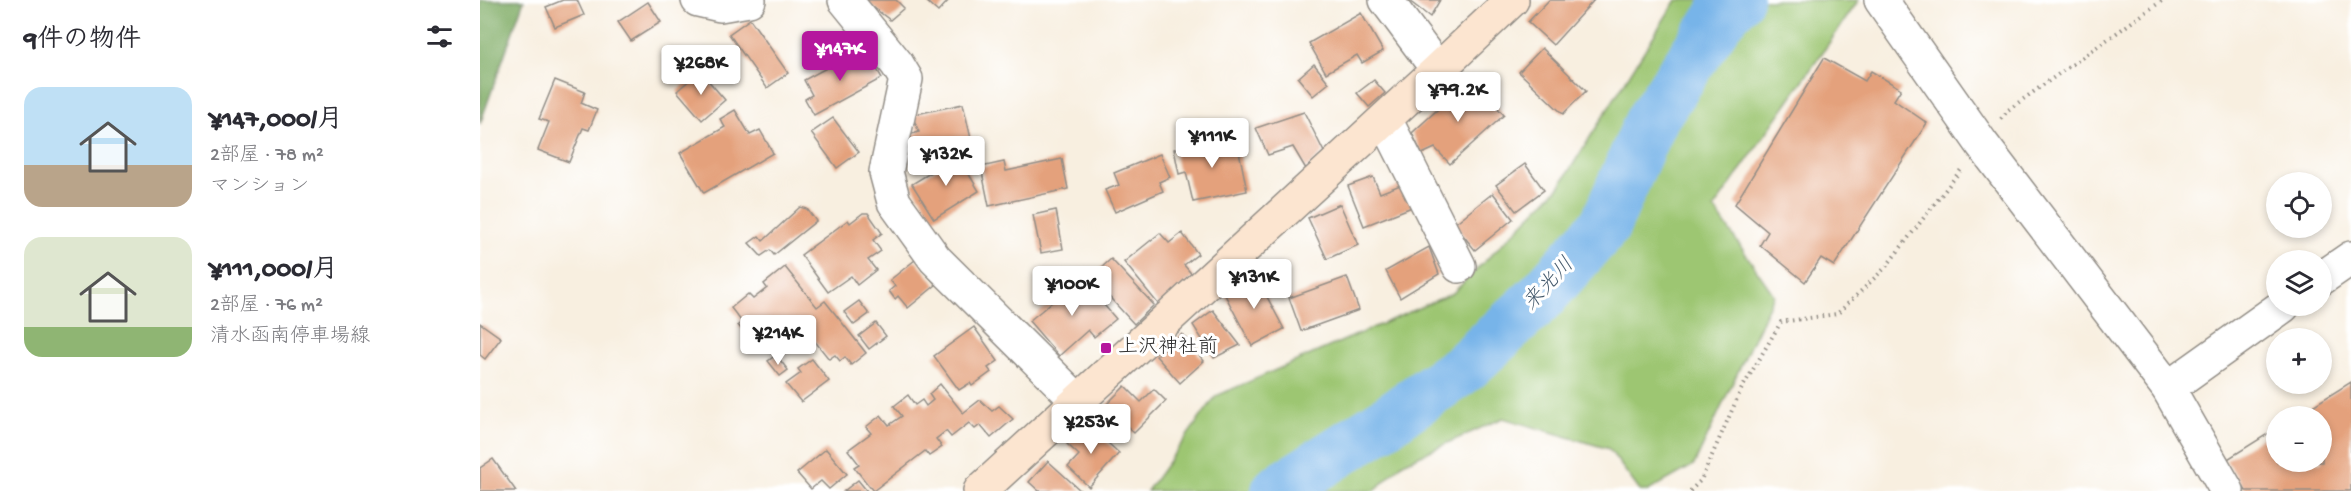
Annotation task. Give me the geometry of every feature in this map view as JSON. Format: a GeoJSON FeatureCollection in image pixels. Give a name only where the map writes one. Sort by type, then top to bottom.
{"type":"FeatureCollection","features":[{"type":"Feature","properties":{"kind":"main road"},"geometry":{"type":"LineString","coordinates":[[980,491],[1512,0]]}},
{"type":"Feature","properties":{"kind":"street"},"geometry":{"type":"LineString","coordinates":[[698,0],[720,5],[749,0]]}},
{"type":"Feature","properties":{"kind":"street"},"geometry":{"type":"LineString","coordinates":[[845,0],[897,64],[906,79],[886,172],[894,202],[935,259],[1078,401]]}},
{"type":"Feature","properties":{"kind":"street"},"geometry":{"type":"LineString","coordinates":[[1386,0],[1438,70]]}},
{"type":"Feature","properties":{"kind":"street"},"geometry":{"type":"LineString","coordinates":[[1881,0],[1982,144],[2168,388],[2227,491]]}},
{"type":"Feature","properties":{"kind":"street"},"geometry":{"type":"LineString","coordinates":[[1385,119],[1459,266]]}},
{"type":"Feature","properties":{"kind":"street"},"geometry":{"type":"LineString","coordinates":[[2332,271],[2351,258]]}},
{"type":"Feature","properties":{"kind":"street"},"geometry":{"type":"LineString","coordinates":[[2168,388],[2269,316]]}},
{"type":"Feature","properties":{"kind":"path"},"geometry":{"type":"LineString","coordinates":[[1690,491],[1701,480],[1741,390],[1781,322],[1837,314],[1886,268],[2008,110],[2163,0]]}},
{"type":"Feature","properties":{"kind":"green space"},"geometry":{"type":"Polygon","coordinates":[[[480,0],[524,0],[480,124],[480,0]]]}},
{"type":"Feature","properties":{"kind":"green space"},"geometry":{"type":"Polygon","coordinates":[[[1676,0],[1859,0],[1714,208],[1774,295],[1694,465],[1648,491],[1640,491],[1609,449],[1503,418],[1403,463],[1374,491],[1147,491],[1216,396],[1453,293],[1559,187],[1676,0]]]}},
{"type":"Feature","properties":{"kind":"building"},"geometry":{"type":"Polygon","coordinates":[[[563,0],[577,0],[584,15],[555,27],[546,7],[563,0]]]}},
{"type":"Feature","properties":{"kind":"building"},"geometry":{"type":"Polygon","coordinates":[[[866,0],[896,0],[904,8],[890,20],[866,0]]]}},
{"type":"Feature","properties":{"kind":"building"},"geometry":{"type":"Polygon","coordinates":[[[925,0],[949,0],[938,12],[925,0]]]}},
{"type":"Feature","properties":{"kind":"building"},"geometry":{"type":"Polygon","coordinates":[[[1408,0],[1440,0],[1430,17],[1408,0]]]}},
{"type":"Feature","properties":{"kind":"building"},"geometry":{"type":"Polygon","coordinates":[[[1549,0],[1594,0],[1553,45],[1528,22],[1549,0]]]}},
{"type":"Feature","properties":{"kind":"building"},"geometry":{"type":"Polygon","coordinates":[[[648,2],[661,22],[631,41],[618,22],[648,2]]]}},
{"type":"Feature","properties":{"kind":"building"},"geometry":{"type":"Polygon","coordinates":[[[1361,13],[1383,51],[1362,63],[1357,55],[1326,73],[1309,43],[1361,13]]]}},
{"type":"Feature","properties":{"kind":"building"},"geometry":{"type":"Polygon","coordinates":[[[750,19],[788,73],[767,88],[729,34],[750,19]]]}},
{"type":"Feature","properties":{"kind":"building"},"geometry":{"type":"Polygon","coordinates":[[[1542,48],[1586,91],[1563,114],[1519,72],[1542,48]]]}},
{"type":"Feature","properties":{"kind":"building"},"geometry":{"type":"Polygon","coordinates":[[[856,52],[861,61],[871,59],[882,78],[814,115],[805,99],[812,95],[804,80],[856,52]]]}},
{"type":"Feature","properties":{"kind":"building"},"geometry":{"type":"Polygon","coordinates":[[[1824,58],[1865,81],[1871,71],[1901,89],[1894,100],[1927,123],[1834,266],[1821,258],[1805,282],[1760,245],[1768,232],[1735,204],[1824,58]]]}},
{"type":"Feature","properties":{"kind":"building"},"geometry":{"type":"Polygon","coordinates":[[[1314,64],[1329,83],[1313,96],[1298,78],[1314,64]]]}},
{"type":"Feature","properties":{"kind":"building"},"geometry":{"type":"Polygon","coordinates":[[[700,71],[725,100],[702,120],[677,91],[700,71]]]}},
{"type":"Feature","properties":{"kind":"building"},"geometry":{"type":"Polygon","coordinates":[[[1471,79],[1504,115],[1450,164],[1435,148],[1422,154],[1412,133],[1471,79]]]}},
{"type":"Feature","properties":{"kind":"building"},"geometry":{"type":"Polygon","coordinates":[[[555,80],[585,92],[581,103],[597,110],[589,130],[583,128],[569,162],[538,150],[549,122],[539,119],[555,80]]]}},
{"type":"Feature","properties":{"kind":"building"},"geometry":{"type":"Polygon","coordinates":[[[1374,80],[1385,93],[1369,107],[1357,93],[1374,80]]]}},
{"type":"Feature","properties":{"kind":"building"},"geometry":{"type":"Polygon","coordinates":[[[963,104],[972,143],[925,161],[922,157],[903,165],[905,136],[919,132],[912,115],[963,104]]]}},
{"type":"Feature","properties":{"kind":"building"},"geometry":{"type":"Polygon","coordinates":[[[735,110],[750,135],[760,130],[773,153],[704,193],[680,153],[725,127],[720,119],[735,110]]]}},
{"type":"Feature","properties":{"kind":"building"},"geometry":{"type":"Polygon","coordinates":[[[1304,112],[1324,152],[1306,169],[1293,147],[1268,155],[1256,128],[1304,112]]]}},
{"type":"Feature","properties":{"kind":"building"},"geometry":{"type":"Polygon","coordinates":[[[833,118],[859,152],[837,168],[811,133],[833,118]]]}},
{"type":"Feature","properties":{"kind":"building"},"geometry":{"type":"Polygon","coordinates":[[[1236,136],[1247,191],[1193,202],[1186,172],[1179,174],[1174,149],[1236,136]]]}},
{"type":"Feature","properties":{"kind":"building"},"geometry":{"type":"Polygon","coordinates":[[[1160,154],[1170,177],[1159,182],[1163,191],[1115,212],[1105,190],[1119,185],[1114,173],[1160,154]]]}},
{"type":"Feature","properties":{"kind":"building"},"geometry":{"type":"Polygon","coordinates":[[[958,156],[979,191],[934,219],[912,184],[958,156]]]}},
{"type":"Feature","properties":{"kind":"building"},"geometry":{"type":"Polygon","coordinates":[[[1062,159],[1068,189],[989,206],[981,167],[1004,162],[1006,171],[1062,159]]]}},
{"type":"Feature","properties":{"kind":"building"},"geometry":{"type":"Polygon","coordinates":[[[1525,164],[1544,190],[1516,211],[1496,185],[1525,164]]]}},
{"type":"Feature","properties":{"kind":"building"},"geometry":{"type":"Polygon","coordinates":[[[1373,177],[1380,193],[1408,182],[1417,205],[1364,226],[1348,186],[1373,177]]]}},
{"type":"Feature","properties":{"kind":"building"},"geometry":{"type":"Polygon","coordinates":[[[1493,193],[1513,219],[1475,250],[1454,224],[1493,193]]]}},
{"type":"Feature","properties":{"kind":"building"},"geometry":{"type":"Polygon","coordinates":[[[1340,204],[1358,245],[1327,259],[1308,218],[1340,204]]]}},
{"type":"Feature","properties":{"kind":"building"},"geometry":{"type":"Polygon","coordinates":[[[800,207],[807,209],[816,221],[774,255],[770,250],[761,256],[749,243],[759,236],[763,241],[800,207]]]}},
{"type":"Feature","properties":{"kind":"building"},"geometry":{"type":"Polygon","coordinates":[[[1056,210],[1063,249],[1041,253],[1033,215],[1056,210]]]}},
{"type":"Feature","properties":{"kind":"building"},"geometry":{"type":"Polygon","coordinates":[[[863,213],[868,213],[882,233],[873,240],[881,251],[868,260],[876,270],[857,285],[851,276],[828,292],[801,255],[848,220],[850,223],[863,213]]]}},
{"type":"Feature","properties":{"kind":"building"},"geometry":{"type":"Polygon","coordinates":[[[1160,233],[1169,243],[1182,233],[1198,254],[1184,265],[1194,277],[1159,305],[1124,262],[1160,233]]]}},
{"type":"Feature","properties":{"kind":"building"},"geometry":{"type":"Polygon","coordinates":[[[1429,247],[1439,274],[1400,298],[1386,271],[1429,247]]]}},
{"type":"Feature","properties":{"kind":"building"},"geometry":{"type":"Polygon","coordinates":[[[1111,259],[1154,305],[1134,324],[1091,277],[1111,259]]]}},
{"type":"Feature","properties":{"kind":"building"},"geometry":{"type":"Polygon","coordinates":[[[915,260],[936,285],[908,308],[898,296],[895,299],[889,291],[895,286],[890,280],[915,260]]]}},
{"type":"Feature","properties":{"kind":"building"},"geometry":{"type":"Polygon","coordinates":[[[785,267],[817,307],[825,301],[866,353],[851,365],[845,357],[840,361],[835,355],[829,359],[798,320],[782,334],[776,327],[754,344],[738,325],[742,322],[731,308],[748,294],[753,299],[767,288],[764,284],[785,267]]]}},
{"type":"Feature","properties":{"kind":"building"},"geometry":{"type":"Polygon","coordinates":[[[1255,274],[1284,329],[1252,346],[1223,291],[1255,274]]]}},
{"type":"Feature","properties":{"kind":"building"},"geometry":{"type":"Polygon","coordinates":[[[1347,277],[1359,310],[1301,331],[1289,298],[1347,277]]]}},
{"type":"Feature","properties":{"kind":"building"},"geometry":{"type":"Polygon","coordinates":[[[1081,278],[1116,319],[1094,337],[1088,330],[1059,356],[1029,321],[1081,278]]]}},
{"type":"Feature","properties":{"kind":"building"},"geometry":{"type":"Polygon","coordinates":[[[859,301],[869,314],[854,325],[844,312],[859,301]]]}},
{"type":"Feature","properties":{"kind":"building"},"geometry":{"type":"Polygon","coordinates":[[[1213,310],[1240,345],[1214,358],[1193,325],[1213,310]]]}},
{"type":"Feature","properties":{"kind":"building"},"geometry":{"type":"Polygon","coordinates":[[[480,323],[501,338],[485,359],[480,355],[480,323]]]}},
{"type":"Feature","properties":{"kind":"building"},"geometry":{"type":"Polygon","coordinates":[[[876,323],[886,336],[869,349],[859,336],[876,323]]]}},
{"type":"Feature","properties":{"kind":"building"},"geometry":{"type":"Polygon","coordinates":[[[974,327],[998,361],[988,368],[991,372],[972,386],[970,383],[959,390],[934,356],[974,327]]]}},
{"type":"Feature","properties":{"kind":"building"},"geometry":{"type":"Polygon","coordinates":[[[1182,334],[1204,361],[1180,383],[1156,356],[1182,334]]]}},
{"type":"Feature","properties":{"kind":"building"},"geometry":{"type":"Polygon","coordinates":[[[776,355],[788,370],[780,376],[768,361],[776,355]]]}},
{"type":"Feature","properties":{"kind":"building"},"geometry":{"type":"Polygon","coordinates":[[[812,359],[829,381],[801,402],[786,384],[801,373],[798,369],[812,359]]]}},
{"type":"Feature","properties":{"kind":"building"},"geometry":{"type":"Polygon","coordinates":[[[2351,382],[2351,491],[2246,491],[2226,460],[2266,435],[2266,472],[2332,472],[2332,406],[2313,406],[2351,382]]]}},
{"type":"Feature","properties":{"kind":"building"},"geometry":{"type":"Polygon","coordinates":[[[940,384],[963,413],[980,400],[992,411],[999,406],[1013,419],[991,438],[980,425],[975,429],[969,423],[951,437],[946,431],[936,439],[942,447],[929,456],[925,451],[873,491],[854,467],[859,464],[848,450],[871,433],[866,427],[881,415],[889,425],[902,416],[894,406],[908,395],[915,405],[922,400],[926,406],[933,400],[929,394],[940,384]]]}},
{"type":"Feature","properties":{"kind":"building"},"geometry":{"type":"Polygon","coordinates":[[[1125,386],[1141,402],[1154,389],[1166,401],[1134,433],[1106,405],[1125,386]]]}},
{"type":"Feature","properties":{"kind":"building"},"geometry":{"type":"Polygon","coordinates":[[[1087,424],[1119,453],[1089,487],[1068,467],[1079,455],[1067,444],[1087,424]]]}},
{"type":"Feature","properties":{"kind":"building"},"geometry":{"type":"Polygon","coordinates":[[[826,449],[847,474],[829,489],[821,481],[811,489],[797,473],[826,449]]]}},
{"type":"Feature","properties":{"kind":"building"},"geometry":{"type":"Polygon","coordinates":[[[493,459],[516,491],[480,491],[480,468],[493,459]]]}},
{"type":"Feature","properties":{"kind":"building"},"geometry":{"type":"Polygon","coordinates":[[[1048,461],[1081,491],[1039,491],[1029,482],[1048,461]]]}},
{"type":"Feature","properties":{"kind":"building"},"geometry":{"type":"Polygon","coordinates":[[[858,480],[867,491],[844,491],[858,480]]]}},
{"type":"Feature","properties":{"kind":"waterway","name":"来光川"},"geometry":{"type":"LineString","coordinates":[[1277,491],[1384,423],[1465,367],[1539,299],[1605,225],[1650,122],[1720,17],[1737,0]]}},
{"type":"Feature","properties":{"kind":"place","name":"上沢神社前"},"geometry":{"type":"Point","coordinates":[1106,348]}}]}
